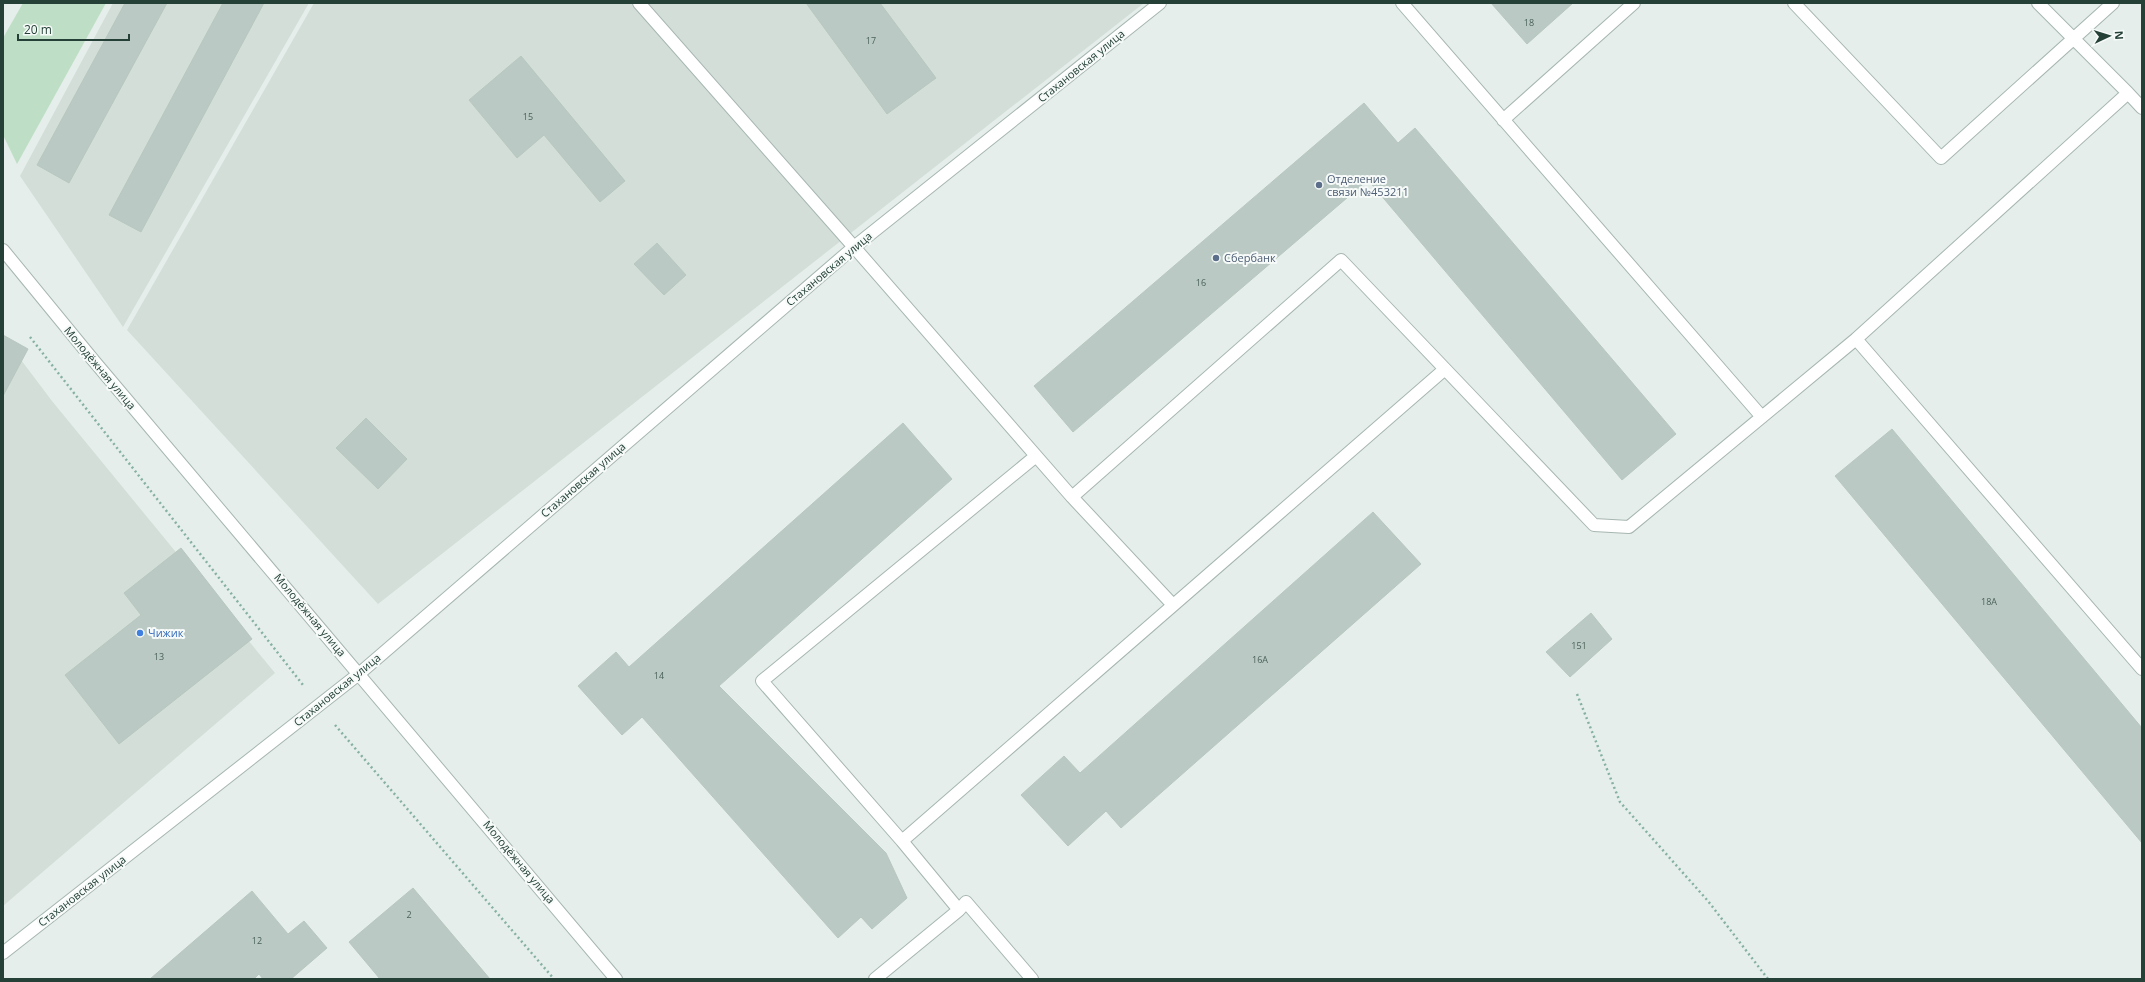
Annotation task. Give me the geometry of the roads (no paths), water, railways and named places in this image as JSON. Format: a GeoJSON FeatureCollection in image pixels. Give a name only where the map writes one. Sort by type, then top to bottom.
{"type":"FeatureCollection","features":[{"type":"Feature","properties":{"kind":"street"},"geometry":{"type":"LineString","coordinates":[[639,3],[1072,497],[1173,605]]}},
{"type":"Feature","properties":{"kind":"street","name":"Стахановская улица"},"geometry":{"type":"LineString","coordinates":[[3,953],[360,673],[854,247],[1160,3]]}},
{"type":"Feature","properties":{"kind":"street"},"geometry":{"type":"LineString","coordinates":[[1402,3],[1762,417]]}},
{"type":"Feature","properties":{"kind":"street"},"geometry":{"type":"LineString","coordinates":[[1503,120],[1634,3]]}},
{"type":"Feature","properties":{"kind":"street"},"geometry":{"type":"LineString","coordinates":[[1794,3],[1940,158],[2113,3]]}},
{"type":"Feature","properties":{"kind":"street"},"geometry":{"type":"LineString","coordinates":[[2038,3],[2142,108]]}},
{"type":"Feature","properties":{"kind":"street"},"geometry":{"type":"LineString","coordinates":[[1072,497],[1341,260],[1594,525],[1629,527],[1856,339],[2128,93]]}},
{"type":"Feature","properties":{"kind":"street","name":"Молодёжная улица"},"geometry":{"type":"LineString","coordinates":[[3,250],[94,361],[360,673],[616,979]]}},
{"type":"Feature","properties":{"kind":"street"},"geometry":{"type":"LineString","coordinates":[[1856,339],[2142,669]]}},
{"type":"Feature","properties":{"kind":"street"},"geometry":{"type":"LineString","coordinates":[[902,841],[1445,369]]}},
{"type":"Feature","properties":{"kind":"street"},"geometry":{"type":"LineString","coordinates":[[959,910],[902,841],[762,681],[1036,456]]}},
{"type":"Feature","properties":{"kind":"street"},"geometry":{"type":"LineString","coordinates":[[875,979],[959,910],[966,902],[1032,979]]}},
{"type":"Feature","properties":{"kind":"place","name":"Отделение связи №453211"},"geometry":{"type":"Point","coordinates":[1319,185]}},
{"type":"Feature","properties":{"kind":"place","name":"Сбербанк"},"geometry":{"type":"Point","coordinates":[1216,258]}},
{"type":"Feature","properties":{"kind":"place","name":"Чижик"},"geometry":{"type":"Point","coordinates":[140,633]}}]}
